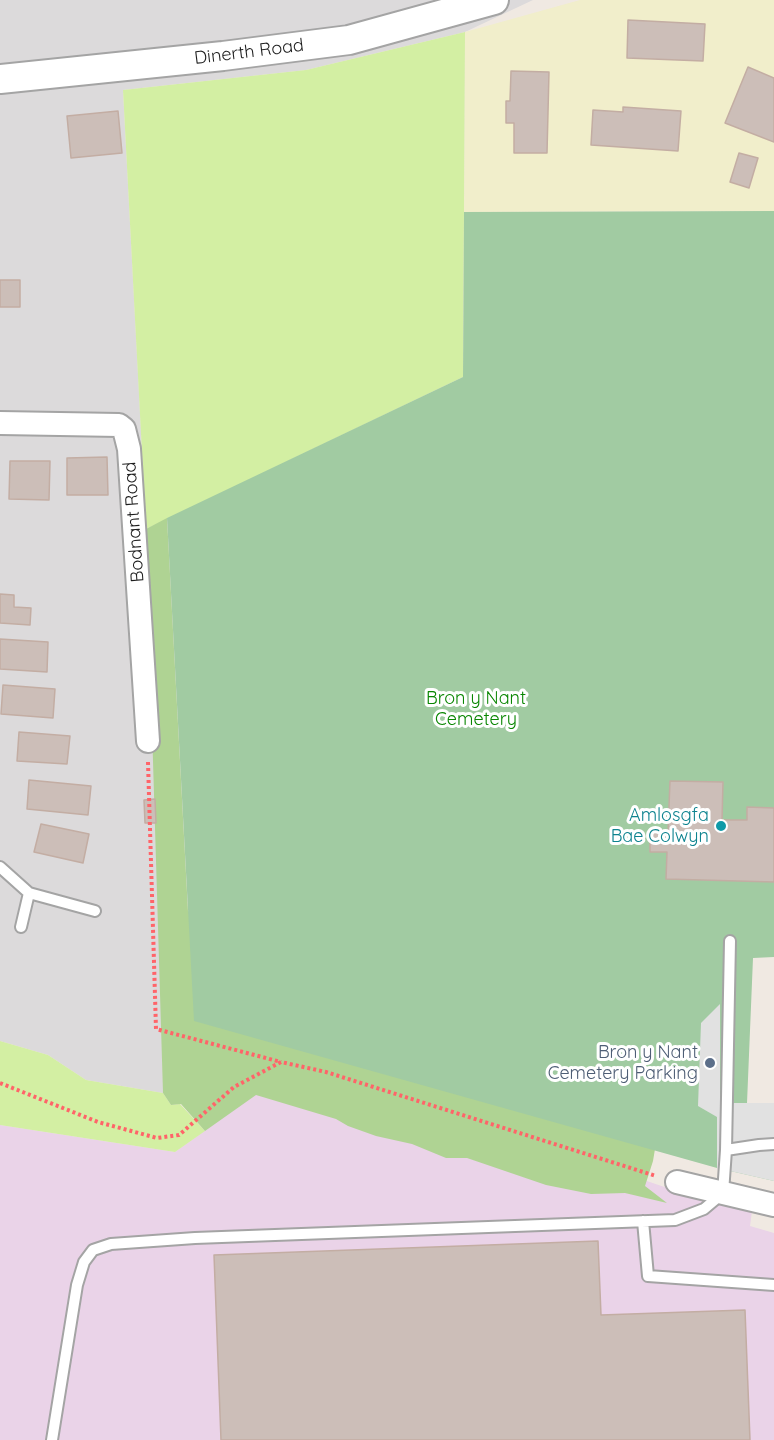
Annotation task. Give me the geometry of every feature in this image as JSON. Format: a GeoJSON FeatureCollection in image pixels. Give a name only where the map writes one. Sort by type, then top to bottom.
{"type":"FeatureCollection","features":[{"type":"Feature","properties":{"kind":"street","name":"Dinerth Road"},"geometry":{"type":"LineString","coordinates":[[0,79],[223,56],[349,40],[494,0]]}},
{"type":"Feature","properties":{"kind":"street","name":"Bodnant Road"},"geometry":{"type":"LineString","coordinates":[[0,423],[119,424],[124,429],[129,449],[148,741]]}},
{"type":"Feature","properties":{"kind":"street"},"geometry":{"type":"LineString","coordinates":[[677,1182],[774,1205]]}},
{"type":"Feature","properties":{"kind":"lane"},"geometry":{"type":"LineString","coordinates":[[0,867],[29,893],[95,910]]}},
{"type":"Feature","properties":{"kind":"lane"},"geometry":{"type":"LineString","coordinates":[[21,927],[29,893]]}},
{"type":"Feature","properties":{"kind":"lane"},"geometry":{"type":"LineString","coordinates":[[52,1440],[77,1285],[84,1262],[93,1250],[111,1244],[195,1238],[675,1220],[704,1209],[723,1194],[730,941]]}},
{"type":"Feature","properties":{"kind":"lane"},"geometry":{"type":"LineString","coordinates":[[726,1150],[774,1144]]}},
{"type":"Feature","properties":{"kind":"lane"},"geometry":{"type":"LineString","coordinates":[[643,1221],[648,1276],[774,1285]]}},
{"type":"Feature","properties":{"kind":"path"},"geometry":{"type":"LineString","coordinates":[[148,741],[156,1029],[326,1072],[677,1182]]}},
{"type":"Feature","properties":{"kind":"path"},"geometry":{"type":"LineString","coordinates":[[0,1083],[98,1122],[157,1138],[180,1135],[234,1087],[281,1062]]}},
{"type":"Feature","properties":{"kind":"shaded area"},"geometry":{"type":"Polygon","coordinates":[[[0,0],[533,0],[465,32],[306,70],[123,90],[162,829],[163,1093],[86,1080],[48,1055],[0,1041],[0,0]]]}},
{"type":"Feature","properties":{"kind":"shaded area"},"geometry":{"type":"Polygon","coordinates":[[[580,0],[774,0],[774,211],[464,212],[465,32],[580,0]]]}},
{"type":"Feature","properties":{"kind":"shaded area","name":"Bron y Nant Cemetery Parking"},"geometry":{"type":"Polygon","coordinates":[[[720,1004],[720,1103],[774,1103],[774,1181],[717,1168],[717,1117],[698,1106],[701,1023],[720,1004]]]}},
{"type":"Feature","properties":{"kind":"shaded area"},"geometry":{"type":"Polygon","coordinates":[[[270,1084],[641,1179],[682,1193],[752,1211],[750,1226],[774,1233],[774,1440],[0,1440],[0,1125],[175,1152],[270,1084]]]}},
{"type":"Feature","properties":{"kind":"green space"},"geometry":{"type":"Polygon","coordinates":[[[465,32],[463,377],[146,529],[123,90],[306,70],[465,32]]]}},
{"type":"Feature","properties":{"kind":"green space","name":"Bron y Nant Cemetery"},"geometry":{"type":"Polygon","coordinates":[[[774,211],[774,957],[753,958],[747,1103],[774,1103],[774,1181],[717,1168],[194,1021],[167,518],[463,377],[464,212],[774,211]]]}},
{"type":"Feature","properties":{"kind":"green space"},"geometry":{"type":"Polygon","coordinates":[[[167,518],[188,911],[658,1131],[653,1161],[645,1186],[667,1203],[625,1193],[591,1194],[546,1185],[467,1158],[446,1158],[412,1144],[376,1136],[336,1119],[256,1095],[205,1131],[181,1104],[171,1105],[163,1093],[146,529],[167,518]]]}},
{"type":"Feature","properties":{"kind":"green space"},"geometry":{"type":"Polygon","coordinates":[[[0,1041],[48,1055],[86,1080],[163,1093],[171,1105],[180,1104],[205,1131],[175,1152],[0,1125],[0,1041]]]}},
{"type":"Feature","properties":{"kind":"building"},"geometry":{"type":"Polygon","coordinates":[[[628,20],[705,24],[703,61],[627,58],[628,20]]]}},
{"type":"Feature","properties":{"kind":"building"},"geometry":{"type":"Polygon","coordinates":[[[748,67],[774,78],[774,142],[725,123],[748,67]]]}},
{"type":"Feature","properties":{"kind":"building"},"geometry":{"type":"Polygon","coordinates":[[[511,71],[549,72],[547,153],[514,153],[514,123],[506,123],[506,101],[510,101],[511,71]]]}},
{"type":"Feature","properties":{"kind":"building"},"geometry":{"type":"Polygon","coordinates":[[[623,107],[681,111],[678,151],[591,145],[593,110],[623,112],[623,107]]]}},
{"type":"Feature","properties":{"kind":"building"},"geometry":{"type":"Polygon","coordinates":[[[118,111],[122,153],[71,158],[67,116],[118,111]]]}},
{"type":"Feature","properties":{"kind":"building"},"geometry":{"type":"Polygon","coordinates":[[[739,153],[758,158],[749,188],[730,182],[739,153]]]}},
{"type":"Feature","properties":{"kind":"building"},"geometry":{"type":"Polygon","coordinates":[[[0,280],[20,280],[20,307],[0,307],[0,280]]]}},
{"type":"Feature","properties":{"kind":"building"},"geometry":{"type":"Polygon","coordinates":[[[107,457],[108,495],[67,495],[67,458],[107,457]]]}},
{"type":"Feature","properties":{"kind":"building"},"geometry":{"type":"Polygon","coordinates":[[[10,461],[50,461],[49,500],[9,499],[10,461]]]}},
{"type":"Feature","properties":{"kind":"building"},"geometry":{"type":"Polygon","coordinates":[[[0,594],[14,595],[14,607],[31,608],[30,625],[0,623],[0,594]]]}},
{"type":"Feature","properties":{"kind":"building"},"geometry":{"type":"Polygon","coordinates":[[[0,639],[48,642],[47,672],[0,669],[0,639]]]}},
{"type":"Feature","properties":{"kind":"building"},"geometry":{"type":"Polygon","coordinates":[[[3,685],[55,689],[53,718],[1,714],[3,685]]]}},
{"type":"Feature","properties":{"kind":"building"},"geometry":{"type":"Polygon","coordinates":[[[19,732],[70,736],[67,764],[17,761],[19,732]]]}},
{"type":"Feature","properties":{"kind":"building"},"geometry":{"type":"Polygon","coordinates":[[[29,780],[91,786],[88,815],[27,809],[29,780]]]}},
{"type":"Feature","properties":{"kind":"building","name":"Amlosgfa Bae Colwyn"},"geometry":{"type":"Polygon","coordinates":[[[670,781],[723,782],[722,820],[747,820],[747,807],[774,808],[774,882],[666,879],[667,852],[650,852],[650,831],[668,832],[670,781]]]}},
{"type":"Feature","properties":{"kind":"building"},"geometry":{"type":"Polygon","coordinates":[[[155,799],[156,823],[145,823],[144,800],[155,799]]]}},
{"type":"Feature","properties":{"kind":"building"},"geometry":{"type":"Polygon","coordinates":[[[41,824],[89,834],[83,863],[34,852],[41,824]]]}},
{"type":"Feature","properties":{"kind":"building"},"geometry":{"type":"Polygon","coordinates":[[[598,1241],[601,1315],[745,1310],[750,1440],[221,1440],[214,1255],[598,1241]]]}},
{"type":"Feature","properties":{"kind":"place","name":"Amlosgfa Bae Colwyn"},"geometry":{"type":"Point","coordinates":[721,826]}},
{"type":"Feature","properties":{"kind":"place","name":"Bron y Nant Cemetery Parking"},"geometry":{"type":"Point","coordinates":[710,1063]}}]}
